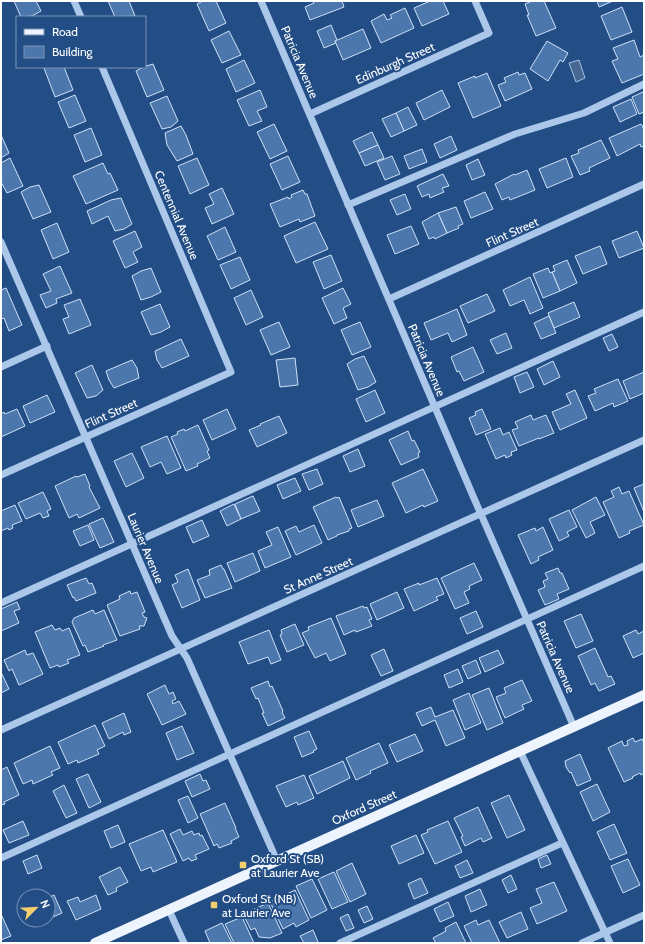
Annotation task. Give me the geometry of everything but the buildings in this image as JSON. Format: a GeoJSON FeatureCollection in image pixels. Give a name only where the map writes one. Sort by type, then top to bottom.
{"type":"FeatureCollection","features":[{"type":"Feature","properties":{"kind":"main road","name":"Oxford Street"},"geometry":{"type":"LineString","coordinates":[[95,943],[644,696]]}},
{"type":"Feature","properties":{"kind":"street"},"geometry":{"type":"LineString","coordinates":[[74,1],[81,16]]}},
{"type":"Feature","properties":{"kind":"street","name":"Patricia Avenue"},"geometry":{"type":"LineString","coordinates":[[261,1],[574,727]]}},
{"type":"Feature","properties":{"kind":"street","name":"Edinburgh Street"},"geometry":{"type":"LineString","coordinates":[[310,114],[489,33],[475,1]]}},
{"type":"Feature","properties":{"kind":"street","name":"Centennial Avenue"},"geometry":{"type":"LineString","coordinates":[[102,68],[231,372]]}},
{"type":"Feature","properties":{"kind":"street"},"geometry":{"type":"LineString","coordinates":[[348,205],[515,134],[584,113],[644,84]]}},
{"type":"Feature","properties":{"kind":"street","name":"Flint Street"},"geometry":{"type":"LineString","coordinates":[[389,299],[644,184]]}},
{"type":"Feature","properties":{"kind":"street","name":"Laurier Avenue"},"geometry":{"type":"LineString","coordinates":[[1,242],[3,251],[47,346],[172,636],[187,658],[277,860]]}},
{"type":"Feature","properties":{"kind":"street"},"geometry":{"type":"LineString","coordinates":[[1,603],[644,312]]}},
{"type":"Feature","properties":{"kind":"street"},"geometry":{"type":"LineString","coordinates":[[1,367],[47,346]]}},
{"type":"Feature","properties":{"kind":"street","name":"Flint Street"},"geometry":{"type":"LineString","coordinates":[[1,475],[231,372]]}},
{"type":"Feature","properties":{"kind":"street","name":"St Anne Street"},"geometry":{"type":"LineString","coordinates":[[1,730],[644,440]]}},
{"type":"Feature","properties":{"kind":"street"},"geometry":{"type":"LineString","coordinates":[[1,858],[231,755],[644,566]]}},
{"type":"Feature","properties":{"kind":"street"},"geometry":{"type":"LineString","coordinates":[[520,751],[610,943]]}},
{"type":"Feature","properties":{"kind":"street"},"geometry":{"type":"LineString","coordinates":[[340,943],[562,843]]}},
{"type":"Feature","properties":{"kind":"street"},"geometry":{"type":"LineString","coordinates":[[170,910],[184,943]]}},
{"type":"Feature","properties":{"kind":"street"},"geometry":{"type":"LineString","coordinates":[[582,943],[644,915]]}},
{"type":"Feature","properties":{"kind":"water"},"geometry":{"type":"Polygon","coordinates":[[[579,60],[585,78],[576,82],[569,63],[579,60]]]}},
{"type":"Feature","properties":{"kind":"place","name":"Oxford St (SB) at Laurier Ave"},"geometry":{"type":"Point","coordinates":[243,865]}},
{"type":"Feature","properties":{"kind":"place","name":"Oxford St (NB) at Laurier Ave"},"geometry":{"type":"Point","coordinates":[214,905]}}]}
